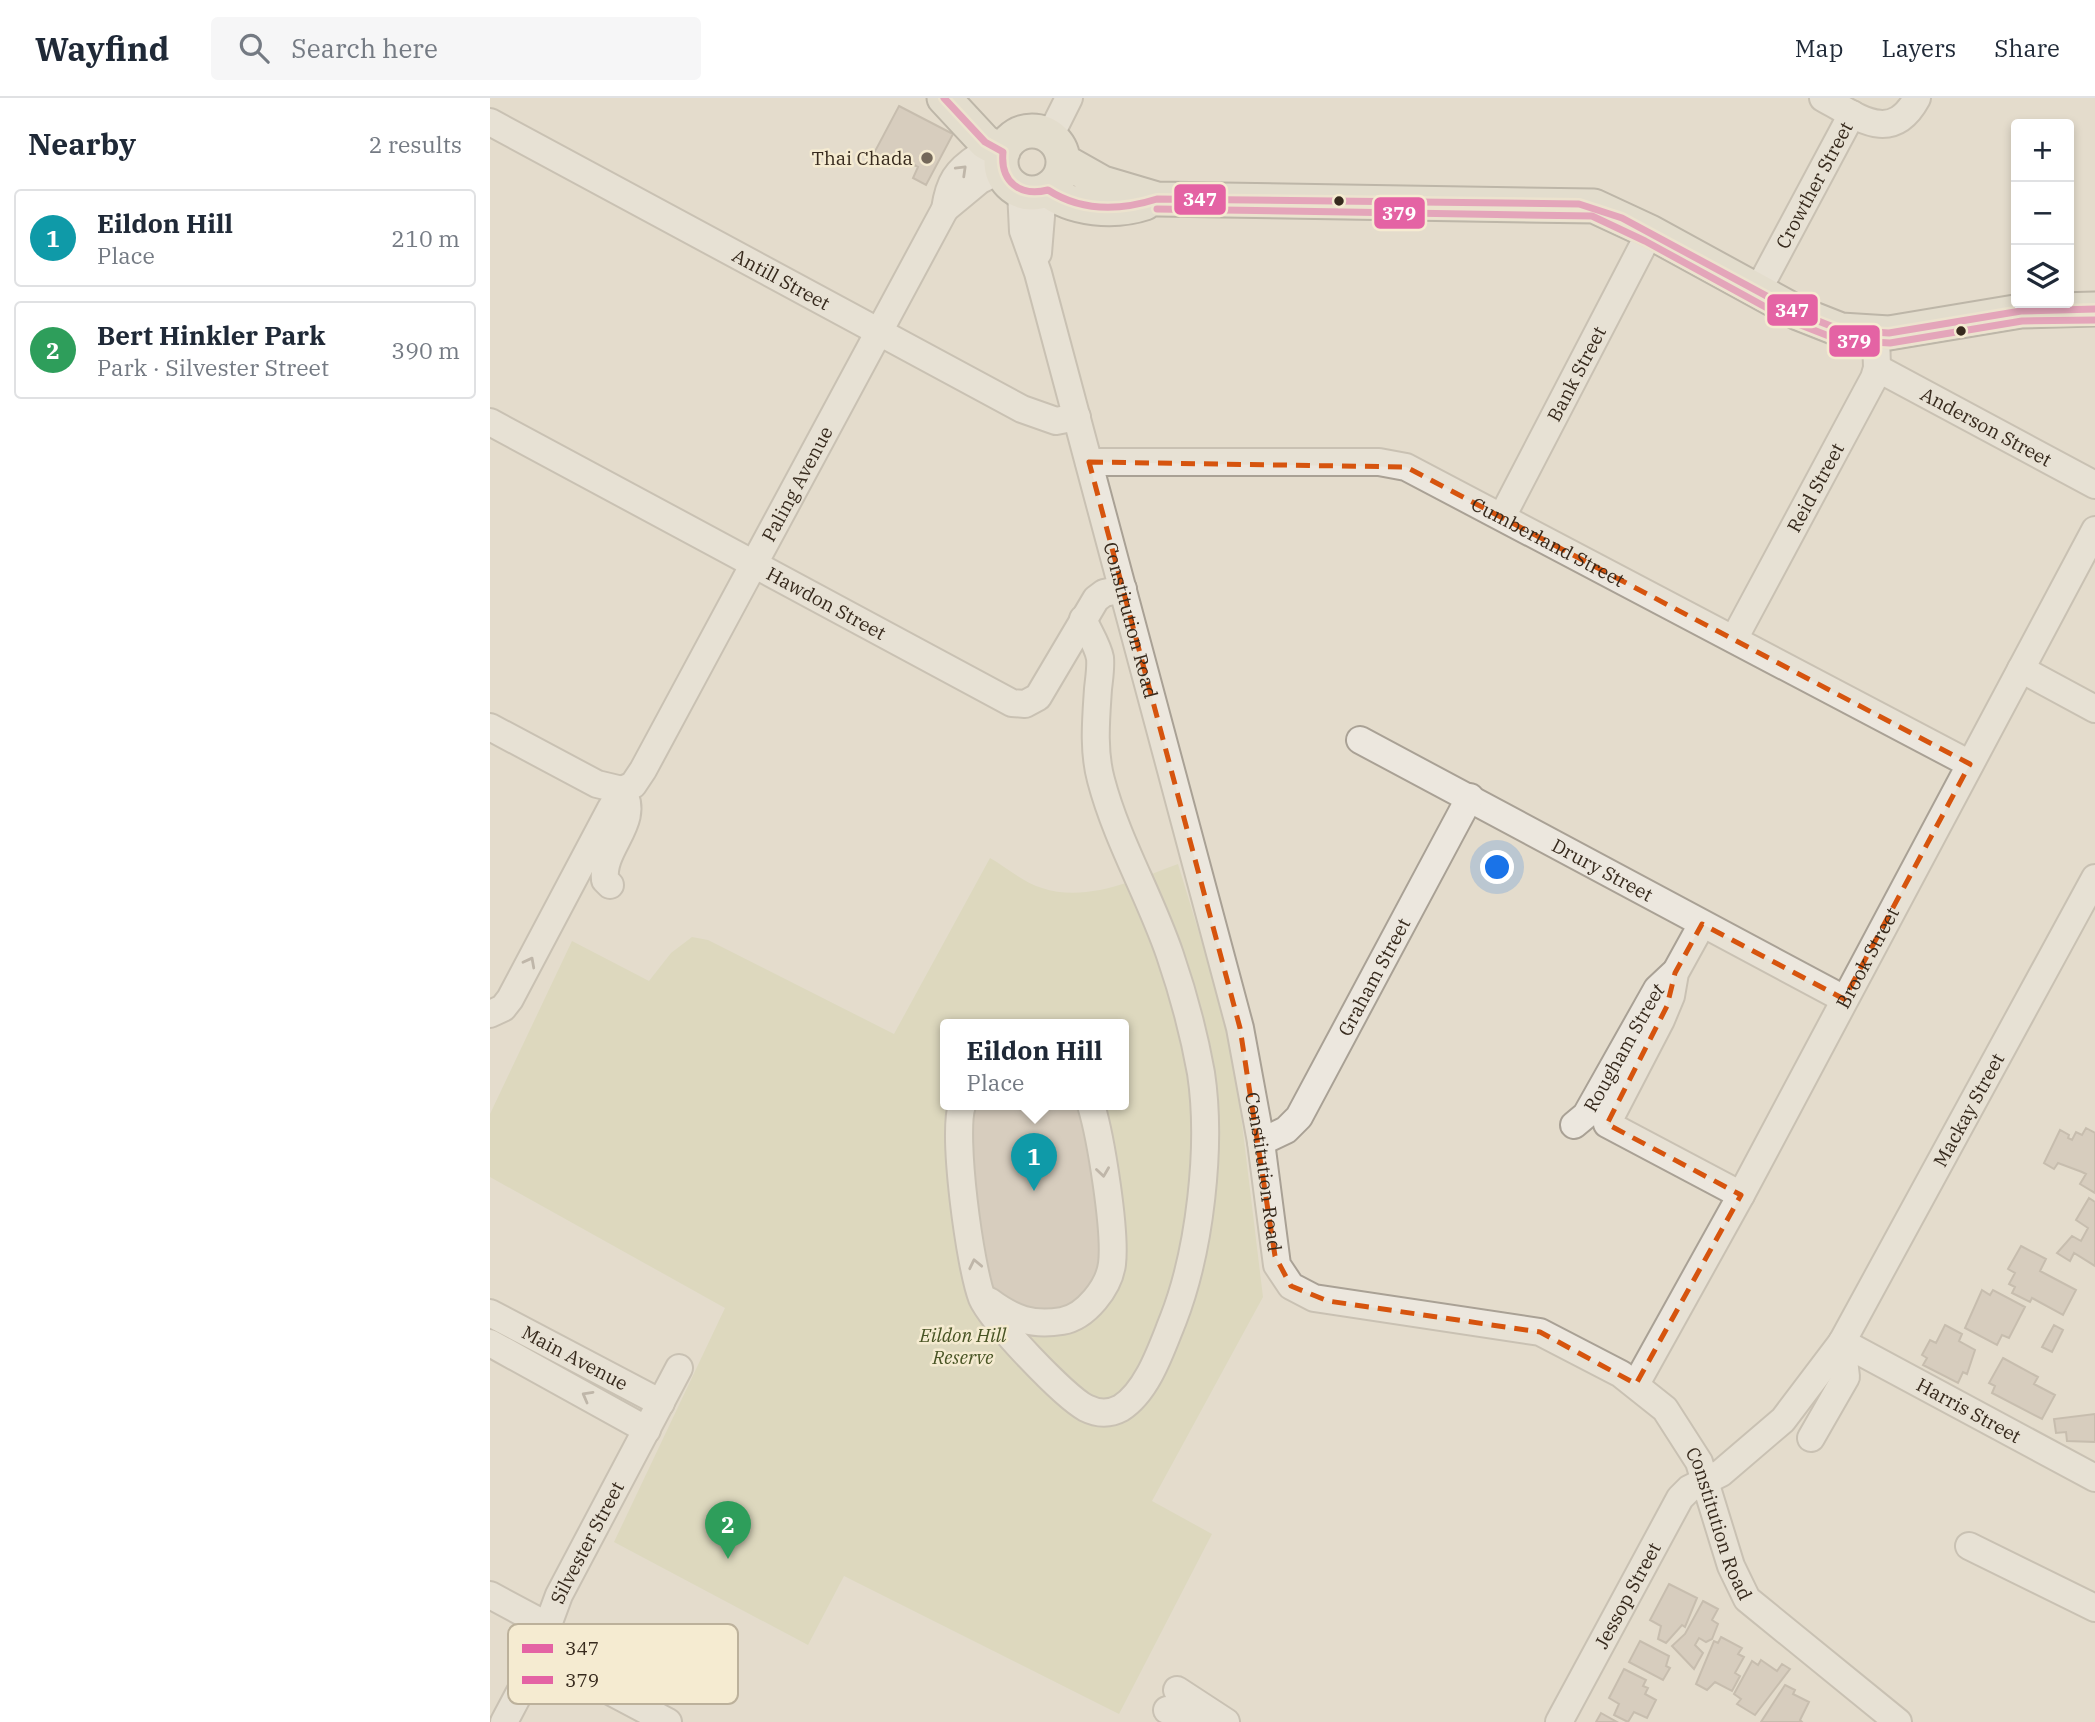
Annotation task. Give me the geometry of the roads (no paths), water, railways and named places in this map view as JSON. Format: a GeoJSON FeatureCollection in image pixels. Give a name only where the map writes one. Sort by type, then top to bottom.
{"type":"FeatureCollection","features":[{"type":"Feature","properties":{"kind":"main road"},"geometry":{"type":"LineString","coordinates":[[944,98],[985,142],[1028,165]]}},
{"type":"Feature","properties":{"kind":"main road"},"geometry":{"type":"LineString","coordinates":[[967,98],[1061,201],[1091,206],[1134,207],[1157,199],[1579,204],[1609,212],[1830,326],[1877,334],[2021,311],[2095,309]]}},
{"type":"Feature","properties":{"kind":"street"},"geometry":{"type":"LineString","coordinates":[[1028,165],[1069,98]]}},
{"type":"Feature","properties":{"kind":"street"},"geometry":{"type":"LineString","coordinates":[[1823,98],[1852,114]]}},
{"type":"Feature","properties":{"kind":"street","name":"Crowther Street"},"geometry":{"type":"LineString","coordinates":[[1758,290],[1852,114],[1874,126],[1891,123],[1911,109],[1917,98]]}},
{"type":"Feature","properties":{"kind":"street","name":"Antill Street"},"geometry":{"type":"LineString","coordinates":[[490,122],[1035,415],[1056,421],[1077,417]]}},
{"type":"Feature","properties":{"kind":"street","name":"Paling Avenue"},"geometry":{"type":"LineString","coordinates":[[490,1014],[503,1008],[510,999],[622,790],[633,785],[643,770],[945,209],[980,180],[1028,165]]}},
{"type":"Feature","properties":{"kind":"street","name":"Constitution Road"},"geometry":{"type":"LineString","coordinates":[[1028,165],[1038,230],[1038,273],[1237,1015],[1261,1142],[1277,1265],[1298,1291],[1328,1301],[1540,1332],[1571,1345],[1636,1384],[1665,1409],[1686,1436],[1699,1462],[1731,1566],[1747,1599],[1898,1722]]}},
{"type":"Feature","properties":{"kind":"street","name":"Bank Street"},"geometry":{"type":"LineString","coordinates":[[1503,515],[1650,232]]}},
{"type":"Feature","properties":{"kind":"street","name":"Reid Street"},"geometry":{"type":"LineString","coordinates":[[1734,639],[1877,368],[1877,334]]}},
{"type":"Feature","properties":{"kind":"street","name":"Anderson Street"},"geometry":{"type":"LineString","coordinates":[[1877,368],[2095,485]]}},
{"type":"Feature","properties":{"kind":"street","name":"Hawdon Street"},"geometry":{"type":"LineString","coordinates":[[490,422],[1006,700],[1019,704],[1032,701],[1043,691],[1097,597],[1123,589]]}},
{"type":"Feature","properties":{"kind":"street","name":"Cumberland Street"},"geometry":{"type":"LineString","coordinates":[[1089,462],[1394,463],[1503,515],[1970,765]]}},
{"type":"Feature","properties":{"kind":"street","name":"Brook Street"},"geometry":{"type":"LineString","coordinates":[[1636,1384],[1741,1195],[2095,530]]}},
{"type":"Feature","properties":{"kind":"street"},"geometry":{"type":"LineString","coordinates":[[961,1110],[958,1125],[970,1242],[981,1296],[991,1315],[1025,1334],[1088,1408],[1104,1413],[1127,1403],[1149,1372],[1177,1311],[1195,1234],[1205,1117],[1201,1074],[1169,953],[1114,821],[1100,775],[1096,750],[1100,660],[1083,619]]}},
{"type":"Feature","properties":{"kind":"street"},"geometry":{"type":"LineString","coordinates":[[2021,669],[2095,709]]}},
{"type":"Feature","properties":{"kind":"street"},"geometry":{"type":"LineString","coordinates":[[490,727],[603,787],[622,790],[628,803],[628,813],[605,868],[605,880],[610,885]]}},
{"type":"Feature","properties":{"kind":"street","name":"Drury Street"},"geometry":{"type":"LineString","coordinates":[[1360,740],[1844,999]]}},
{"type":"Feature","properties":{"kind":"street","name":"Graham Street"},"geometry":{"type":"LineString","coordinates":[[1261,1142],[1286,1130],[1299,1117],[1470,797]]}},
{"type":"Feature","properties":{"kind":"street","name":"Mackay Street"},"geometry":{"type":"LineString","coordinates":[[1705,1481],[1721,1473],[1783,1420],[1842,1342],[2095,878]]}},
{"type":"Feature","properties":{"kind":"street","name":"Rougham Street"},"geometry":{"type":"LineString","coordinates":[[1702,924],[1675,973],[1653,994],[1591,1123],[1741,1195]]}},
{"type":"Feature","properties":{"kind":"street"},"geometry":{"type":"LineString","coordinates":[[1025,1334],[1069,1320],[1107,1283],[1112,1265],[1111,1235],[1092,1110]]}},
{"type":"Feature","properties":{"kind":"street","name":"Main Avenue"},"geometry":{"type":"LineString","coordinates":[[490,1313],[661,1403]]}},
{"type":"Feature","properties":{"kind":"street"},"geometry":{"type":"LineString","coordinates":[[1811,1438],[1846,1377],[1842,1342]]}},
{"type":"Feature","properties":{"kind":"street","name":"Harris Street"},"geometry":{"type":"LineString","coordinates":[[1842,1342],[2095,1478]]}},
{"type":"Feature","properties":{"kind":"street","name":"Main Avenue"},"geometry":{"type":"LineString","coordinates":[[490,1343],[647,1430]]}},
{"type":"Feature","properties":{"kind":"street","name":"Silvester Street"},"geometry":{"type":"LineString","coordinates":[[546,1624],[559,1595],[679,1368]]}},
{"type":"Feature","properties":{"kind":"street","name":"Jessop Street"},"geometry":{"type":"LineString","coordinates":[[1559,1722],[1680,1498],[1705,1481]]}},
{"type":"Feature","properties":{"kind":"street"},"geometry":{"type":"LineString","coordinates":[[1969,1546],[2095,1608]]}},
{"type":"Feature","properties":{"kind":"street"},"geometry":{"type":"LineString","coordinates":[[490,1595],[544,1624]]}},
{"type":"Feature","properties":{"kind":"street"},"geometry":{"type":"LineString","coordinates":[[1199,1722],[1172,1700],[1226,1722]]}},
{"type":"Feature","properties":{"kind":"street","name":"Silvester Street"},"geometry":{"type":"LineString","coordinates":[[504,1722],[513,1704]]}},
{"type":"Feature","properties":{"kind":"street"},"geometry":{"type":"LineString","coordinates":[[634,1704],[668,1722]]}},
{"type":"Feature","properties":{"kind":"place","name":"Thai Chada"},"geometry":{"type":"Point","coordinates":[927,158]}},
{"type":"Feature","properties":{"kind":"place","name":"Eildon Hill"},"geometry":{"type":"Point","coordinates":[1034,1191]}},
{"type":"Feature","properties":{"kind":"place","name":"Bert Hinkler Park"},"geometry":{"type":"Point","coordinates":[728,1559]}},
{"type":"Feature","properties":{"kind":"park label","name":"Eildon Hill Reserve"},"geometry":{"type":"Point","coordinates":[963,1346]}}]}
